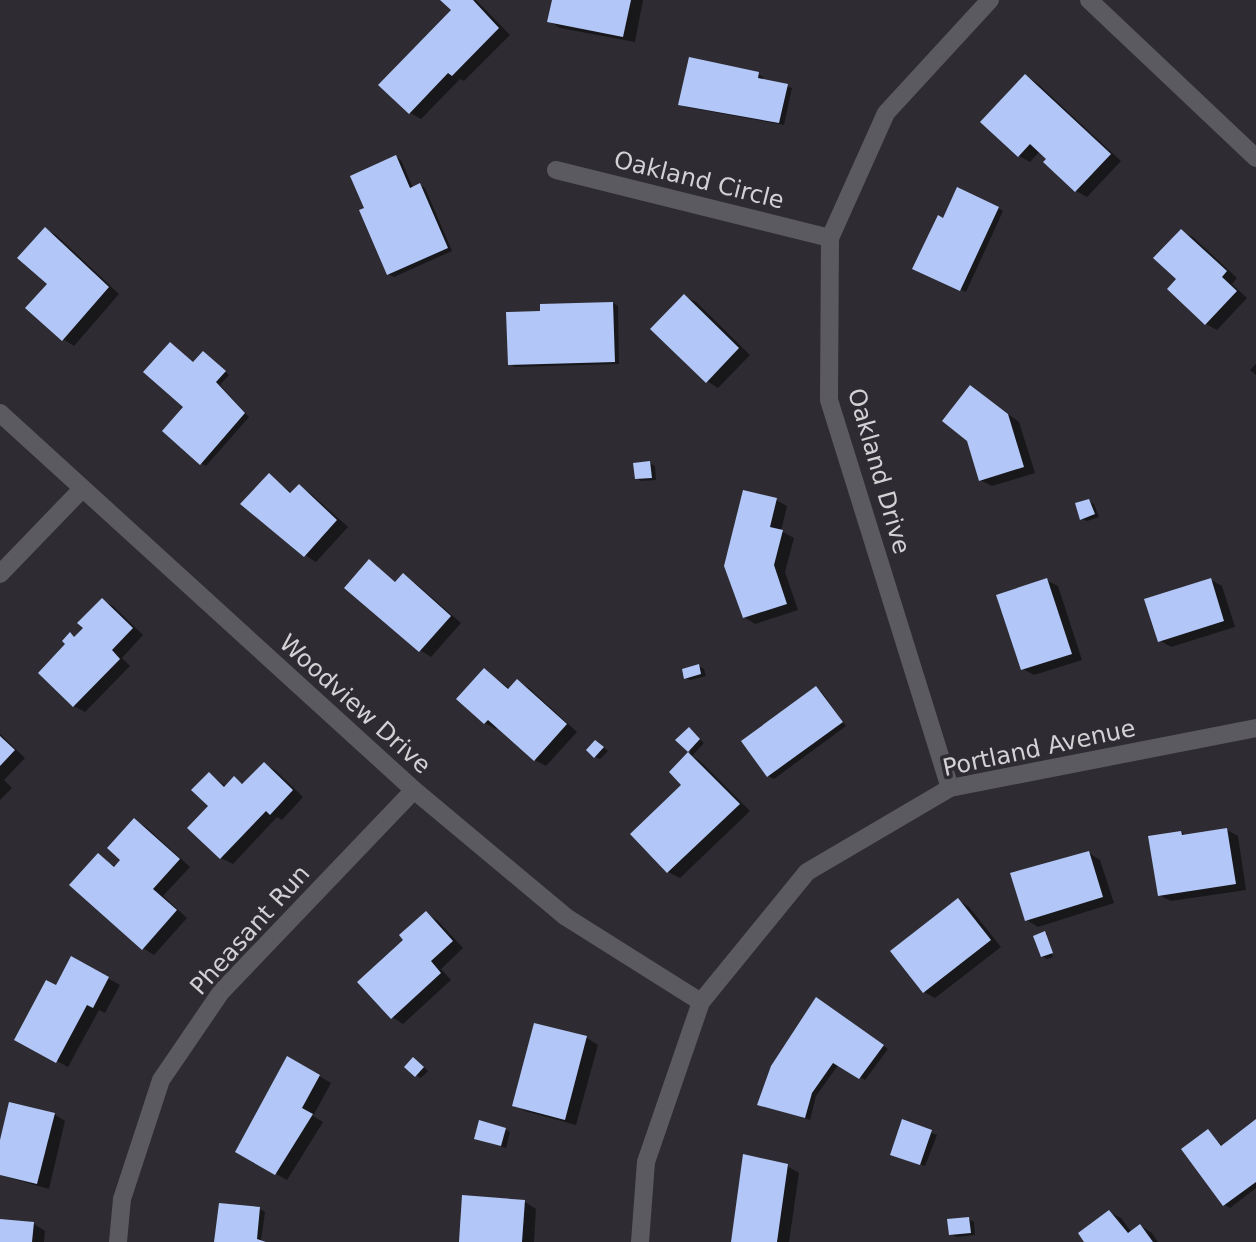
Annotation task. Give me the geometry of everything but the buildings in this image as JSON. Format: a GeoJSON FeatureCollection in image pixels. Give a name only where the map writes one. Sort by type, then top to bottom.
{"type":"FeatureCollection","features":[{"type":"Feature","properties":{"kind":"street","name":"Oakland Drive"},"geometry":{"type":"LineString","coordinates":[[950,788],[829,400],[830,238],[886,113],[990,0]]}},
{"type":"Feature","properties":{"kind":"street"},"geometry":{"type":"LineString","coordinates":[[1089,0],[1256,158]]}},
{"type":"Feature","properties":{"kind":"street","name":"Oakland Circle"},"geometry":{"type":"LineString","coordinates":[[556,170],[830,238]]}},
{"type":"Feature","properties":{"kind":"street","name":"Woodview Drive"},"geometry":{"type":"LineString","coordinates":[[0,414],[414,790],[566,917],[701,1002]]}},
{"type":"Feature","properties":{"kind":"street"},"geometry":{"type":"LineString","coordinates":[[0,574],[82,489]]}},
{"type":"Feature","properties":{"kind":"street","name":"Portland Avenue"},"geometry":{"type":"LineString","coordinates":[[640,1242],[646,1162],[701,1002],[807,872],[950,788],[1256,728]]}},
{"type":"Feature","properties":{"kind":"street","name":"Pheasant Run"},"geometry":{"type":"LineString","coordinates":[[118,1242],[122,1199],[161,1080],[220,992],[414,790]]}}]}
